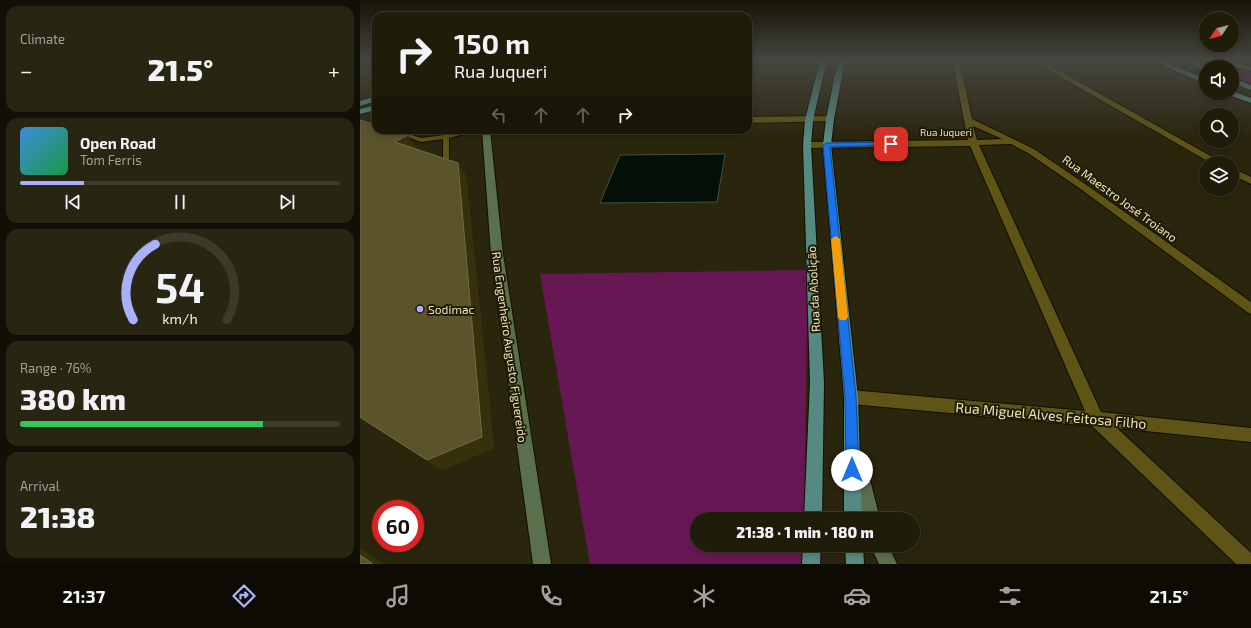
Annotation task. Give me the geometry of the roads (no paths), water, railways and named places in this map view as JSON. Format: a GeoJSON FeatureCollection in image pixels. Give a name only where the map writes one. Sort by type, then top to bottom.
{"type":"FeatureCollection","features":[{"type":"Feature","properties":{"kind":"main road","name":"Rua da Abolição"},"geometry":{"type":"LineString","coordinates":[[813,512],[817,382],[807,145],[809,120],[817,86]]}},
{"type":"Feature","properties":{"kind":"main road"},"geometry":{"type":"LineString","coordinates":[[837,86],[827,145],[850,397],[853,512]]}},
{"type":"Feature","properties":{"kind":"main road"},"geometry":{"type":"LineString","coordinates":[[1239,96],[1251,101]]}},
{"type":"Feature","properties":{"kind":"main road"},"geometry":{"type":"LineString","coordinates":[[360,104],[372,100]]}},
{"type":"Feature","properties":{"kind":"main road"},"geometry":{"type":"LineString","coordinates":[[360,112],[372,108]]}},
{"type":"Feature","properties":{"kind":"main road","name":"Rua Engenheiro Augusto Figuereido"},"geometry":{"type":"LineString","coordinates":[[486,134],[497,254],[542,564]]}},
{"type":"Feature","properties":{"kind":"main road"},"geometry":{"type":"LineString","coordinates":[[852,438],[860,478],[870,512]]}},
{"type":"Feature","properties":{"kind":"main road"},"geometry":{"type":"LineString","coordinates":[[811,564],[812,552]]}},
{"type":"Feature","properties":{"kind":"main road"},"geometry":{"type":"LineString","coordinates":[[854,552],[855,564]]}},
{"type":"Feature","properties":{"kind":"main road"},"geometry":{"type":"LineString","coordinates":[[882,552],[888,564]]}},
{"type":"Feature","properties":{"kind":"street"},"geometry":{"type":"LineString","coordinates":[[961,86],[973,143],[1096,419],[1249,564]]}},
{"type":"Feature","properties":{"kind":"street"},"geometry":{"type":"LineString","coordinates":[[1081,86],[1205,156]]}},
{"type":"Feature","properties":{"kind":"street"},"geometry":{"type":"LineString","coordinates":[[752,120],[830,120]]}},
{"type":"Feature","properties":{"kind":"street","name":"Rua Maestro José Troiano"},"geometry":{"type":"LineString","coordinates":[[968,120],[1013,141],[1085,188],[1251,309]]}},
{"type":"Feature","properties":{"kind":"street","name":"Rua Juqueri"},"geometry":{"type":"LineString","coordinates":[[807,145],[973,143],[1013,141]]}},
{"type":"Feature","properties":{"kind":"street"},"geometry":{"type":"LineString","coordinates":[[1239,175],[1251,182]]}},
{"type":"Feature","properties":{"kind":"street","name":"Rua Miguel Alves Feitosa Filho"},"geometry":{"type":"LineString","coordinates":[[850,397],[1096,419],[1251,435]]}},
{"type":"Feature","properties":{"kind":"lane"},"geometry":{"type":"LineString","coordinates":[[403,134],[421,140],[433,139],[446,134]]}},
{"type":"Feature","properties":{"kind":"lane"},"geometry":{"type":"LineString","coordinates":[[446,160],[448,134]]}},
{"type":"Feature","properties":{"kind":"place","name":"Sodimac"},"geometry":{"type":"Point","coordinates":[420,309]}}]}
